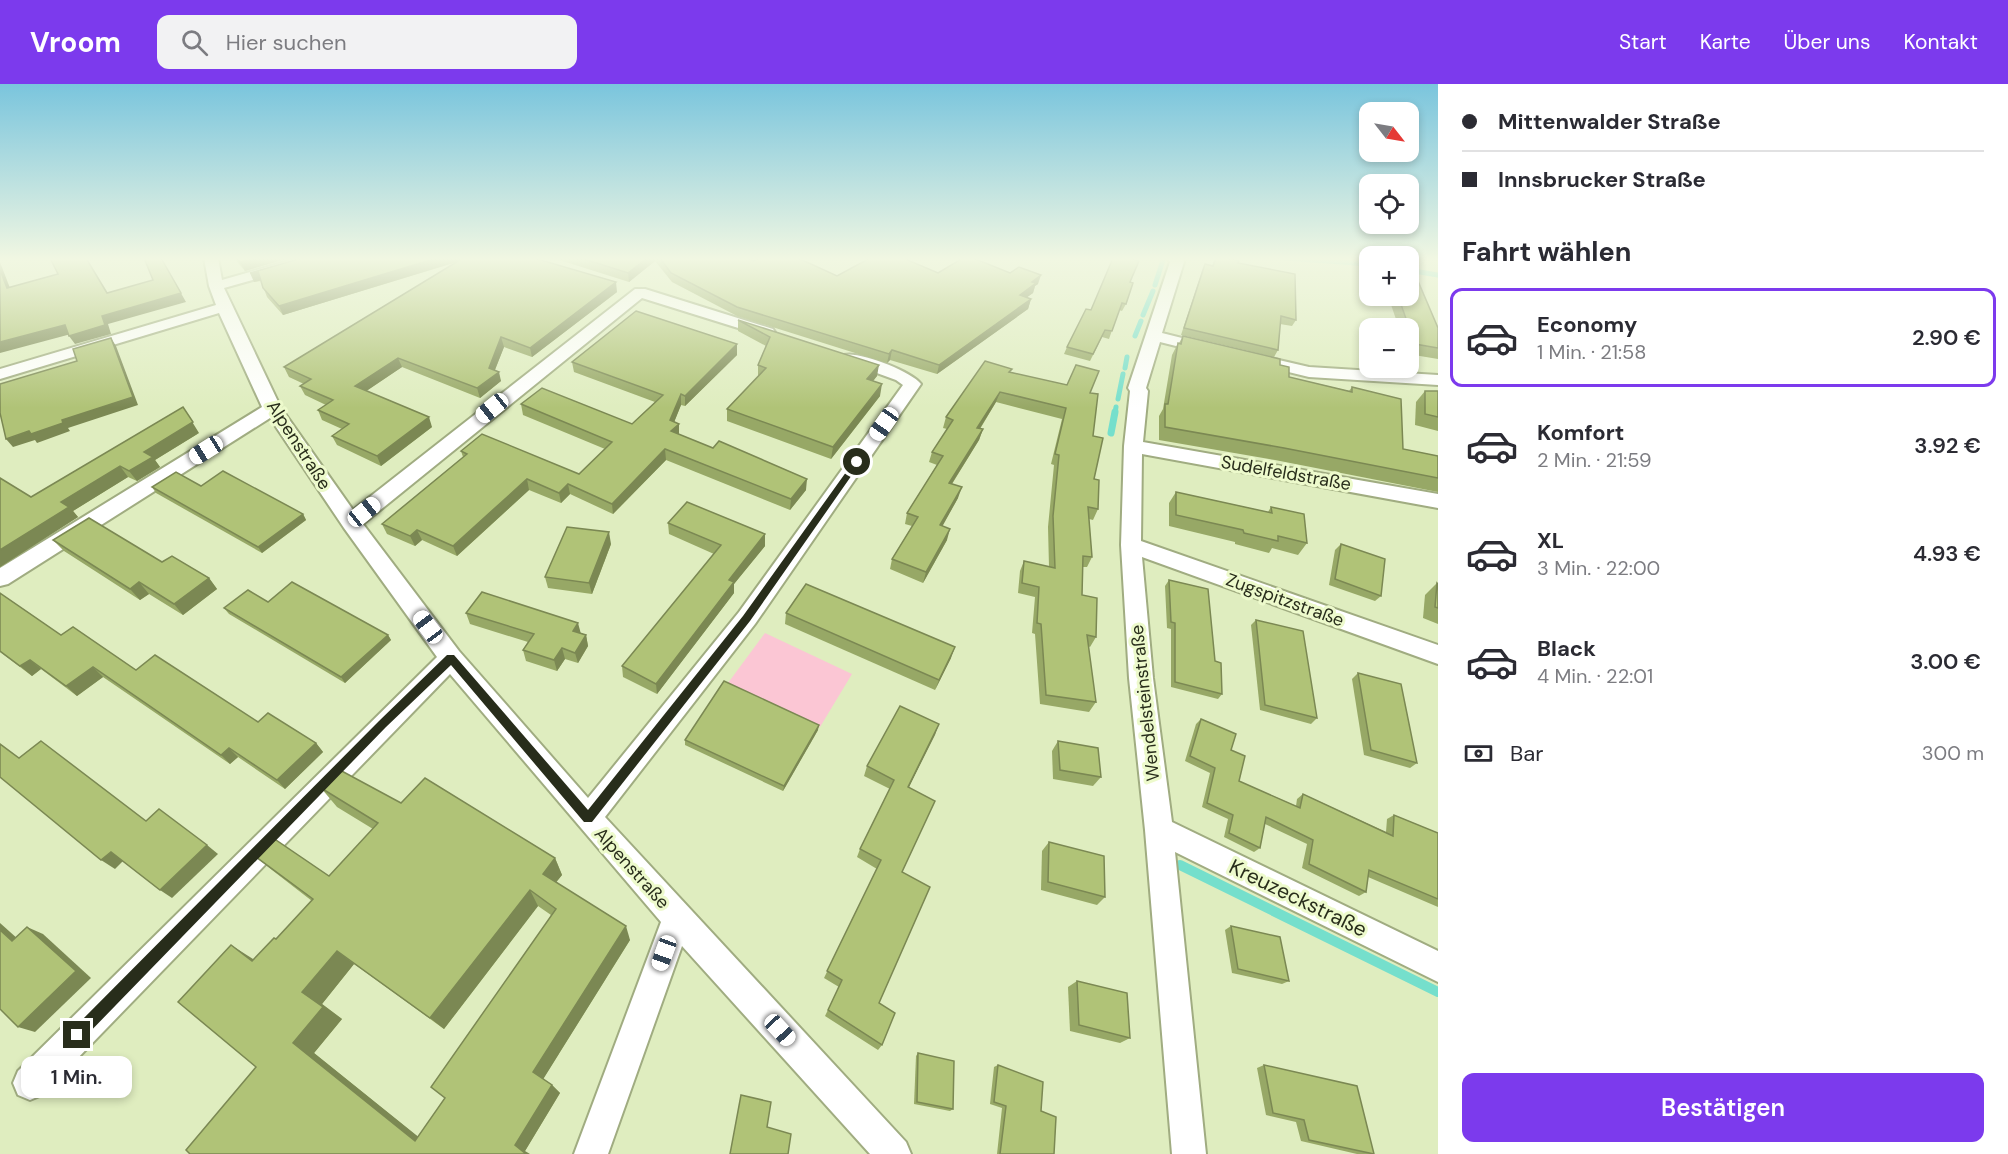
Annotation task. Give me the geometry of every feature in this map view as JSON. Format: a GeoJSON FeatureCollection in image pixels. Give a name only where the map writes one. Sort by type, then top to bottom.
{"type":"FeatureCollection","features":[{"type":"Feature","properties":{"kind":"street"},"geometry":{"type":"LineString","coordinates":[[0,374],[221,308]]}},
{"type":"Feature","properties":{"kind":"street","name":"Alpenstraße"},"geometry":{"type":"LineString","coordinates":[[224,308],[272,409],[351,522],[451,658],[677,918],[894,1154]]}},
{"type":"Feature","properties":{"kind":"street"},"geometry":{"type":"LineString","coordinates":[[351,522],[620,308]]}},
{"type":"Feature","properties":{"kind":"street"},"geometry":{"type":"LineString","coordinates":[[691,308],[784,337]]}},
{"type":"Feature","properties":{"kind":"street","name":"Wendelsteinstraße"},"geometry":{"type":"LineString","coordinates":[[1162,308],[1137,388],[1139,392],[1133,446],[1131,545],[1141,678],[1159,830],[1189,1154]]}},
{"type":"Feature","properties":{"kind":"street"},"geometry":{"type":"LineString","coordinates":[[1153,336],[1309,372],[1438,380]]}},
{"type":"Feature","properties":{"kind":"street"},"geometry":{"type":"LineString","coordinates":[[588,818],[747,618],[912,384],[902,376],[831,352]]}},
{"type":"Feature","properties":{"kind":"street"},"geometry":{"type":"LineString","coordinates":[[0,578],[272,409]]}},
{"type":"Feature","properties":{"kind":"street","name":"Sudelfeldstraße"},"geometry":{"type":"LineString","coordinates":[[1133,446],[1438,501]]}},
{"type":"Feature","properties":{"kind":"street","name":"Zugspitzstraße"},"geometry":{"type":"LineString","coordinates":[[1131,545],[1438,655]]}},
{"type":"Feature","properties":{"kind":"street"},"geometry":{"type":"LineString","coordinates":[[30,1083],[382,724],[451,658]]}},
{"type":"Feature","properties":{"kind":"street","name":"Kreuzeckstraße"},"geometry":{"type":"LineString","coordinates":[[1159,830],[1438,967]]}},
{"type":"Feature","properties":{"kind":"street"},"geometry":{"type":"LineString","coordinates":[[591,1154],[677,918]]}},
{"type":"Feature","properties":{"kind":"shaded area"},"geometry":{"type":"Polygon","coordinates":[[[765,633],[852,674],[820,727],[728,683],[765,633]]]}},
{"type":"Feature","properties":{"kind":"building"},"geometry":{"type":"Polygon","coordinates":[[[0,308],[130,308],[102,316],[105,325],[69,336],[65,325],[0,342],[0,308]]]}},
{"type":"Feature","properties":{"kind":"building"},"geometry":{"type":"Polygon","coordinates":[[[381,308],[582,308],[530,348],[501,337],[489,368],[499,372],[477,388],[398,358],[355,386],[429,417],[377,456],[332,436],[349,424],[318,410],[333,400],[300,386],[311,379],[284,367],[381,308]]]}},
{"type":"Feature","properties":{"kind":"building"},"geometry":{"type":"Polygon","coordinates":[[[740,308],[1019,308],[939,365],[892,350],[889,354],[740,308]]]}},
{"type":"Feature","properties":{"kind":"building"},"geometry":{"type":"Polygon","coordinates":[[[1092,308],[1120,308],[1112,331],[1105,330],[1093,354],[1067,347],[1086,309],[1091,310],[1092,308]]]}},
{"type":"Feature","properties":{"kind":"building"},"geometry":{"type":"Polygon","coordinates":[[[1191,308],[1296,308],[1296,320],[1281,316],[1278,350],[1184,328],[1191,308]]]}},
{"type":"Feature","properties":{"kind":"building"},"geometry":{"type":"Polygon","coordinates":[[[1402,308],[1429,308],[1438,328],[1438,348],[1419,345],[1419,318],[1406,318],[1402,308]]]}},
{"type":"Feature","properties":{"kind":"building"},"geometry":{"type":"Polygon","coordinates":[[[636,311],[737,344],[685,396],[681,394],[670,420],[679,424],[671,431],[713,448],[719,441],[807,479],[791,499],[665,449],[612,504],[568,484],[559,493],[527,479],[453,546],[417,530],[410,536],[382,524],[467,454],[461,451],[482,434],[579,474],[612,442],[521,404],[542,388],[632,424],[663,395],[572,362],[636,311]]]}},
{"type":"Feature","properties":{"kind":"building"},"geometry":{"type":"Polygon","coordinates":[[[738,320],[879,365],[867,379],[882,384],[833,447],[727,409],[766,368],[758,365],[770,337],[738,320]]]}},
{"type":"Feature","properties":{"kind":"building"},"geometry":{"type":"Polygon","coordinates":[[[1183,336],[1280,359],[1280,365],[1289,367],[1289,377],[1352,392],[1352,387],[1401,399],[1403,449],[1438,456],[1438,478],[1165,427],[1165,404],[1168,404],[1178,343],[1181,344],[1183,336]]]}},
{"type":"Feature","properties":{"kind":"building"},"geometry":{"type":"Polygon","coordinates":[[[111,338],[133,397],[62,420],[63,423],[31,434],[29,431],[6,439],[0,413],[0,384],[77,361],[73,349],[111,338]]]}},
{"type":"Feature","properties":{"kind":"building"},"geometry":{"type":"Polygon","coordinates":[[[985,361],[1012,369],[1009,372],[1067,385],[1076,365],[1099,371],[1090,393],[1098,394],[1093,436],[1103,438],[1094,479],[1099,480],[1098,509],[1088,507],[1092,557],[1083,556],[1082,595],[1097,598],[1096,637],[1087,635],[1096,702],[1046,695],[1041,624],[1037,623],[1039,587],[1022,583],[1024,561],[1055,568],[1053,516],[1059,455],[1055,454],[1066,408],[1000,392],[977,428],[983,429],[949,483],[962,487],[940,525],[950,529],[926,572],[892,559],[918,517],[907,513],[943,456],[932,452],[953,420],[946,417],[985,361]]]}},
{"type":"Feature","properties":{"kind":"building"},"geometry":{"type":"Polygon","coordinates":[[[1425,391],[1438,391],[1438,417],[1425,414],[1425,391]]]}},
{"type":"Feature","properties":{"kind":"building"},"geometry":{"type":"Polygon","coordinates":[[[183,407],[193,422],[144,452],[153,457],[129,471],[120,466],[61,502],[69,507],[0,550],[0,478],[31,497],[183,407]]]}},
{"type":"Feature","properties":{"kind":"building"},"geometry":{"type":"Polygon","coordinates":[[[223,471],[303,514],[258,547],[152,487],[176,472],[201,486],[223,471]]]}},
{"type":"Feature","properties":{"kind":"building"},"geometry":{"type":"Polygon","coordinates":[[[1176,492],[1272,513],[1271,507],[1304,514],[1307,543],[1278,536],[1278,541],[1244,533],[1243,530],[1176,515],[1176,492]]]}},
{"type":"Feature","properties":{"kind":"building"},"geometry":{"type":"Polygon","coordinates":[[[687,502],[765,534],[729,580],[734,582],[656,684],[622,666],[721,545],[668,523],[687,502]]]}},
{"type":"Feature","properties":{"kind":"building"},"geometry":{"type":"Polygon","coordinates":[[[89,518],[162,562],[172,556],[209,578],[174,604],[139,582],[130,589],[53,540],[89,518]]]}},
{"type":"Feature","properties":{"kind":"building"},"geometry":{"type":"Polygon","coordinates":[[[567,527],[609,532],[589,583],[545,577],[567,527]]]}},
{"type":"Feature","properties":{"kind":"building"},"geometry":{"type":"Polygon","coordinates":[[[1341,544],[1385,559],[1381,596],[1335,579],[1341,544]]]}},
{"type":"Feature","properties":{"kind":"building"},"geometry":{"type":"Polygon","coordinates":[[[1169,580],[1208,589],[1215,661],[1221,663],[1222,694],[1175,682],[1175,623],[1171,622],[1169,580]]]}},
{"type":"Feature","properties":{"kind":"building"},"geometry":{"type":"Polygon","coordinates":[[[292,582],[388,635],[341,677],[224,608],[248,590],[268,602],[292,582]]]}},
{"type":"Feature","properties":{"kind":"building"},"geometry":{"type":"Polygon","coordinates":[[[806,584],[955,647],[939,680],[786,613],[806,584]]]}},
{"type":"Feature","properties":{"kind":"building"},"geometry":{"type":"Polygon","coordinates":[[[1438,584],[1438,608],[1435,607],[1438,584]]]}},
{"type":"Feature","properties":{"kind":"building"},"geometry":{"type":"Polygon","coordinates":[[[482,592],[578,623],[573,631],[586,635],[575,653],[562,648],[554,660],[523,650],[534,634],[466,613],[482,592]]]}},
{"type":"Feature","properties":{"kind":"building"},"geometry":{"type":"Polygon","coordinates":[[[0,593],[61,635],[73,627],[136,670],[155,655],[258,722],[268,713],[316,743],[277,780],[229,748],[221,755],[93,667],[66,686],[30,660],[20,666],[0,651],[0,593]]]}},
{"type":"Feature","properties":{"kind":"building"},"geometry":{"type":"Polygon","coordinates":[[[1256,620],[1303,631],[1317,718],[1265,705],[1256,620]]]}},
{"type":"Feature","properties":{"kind":"building"},"geometry":{"type":"Polygon","coordinates":[[[1358,673],[1401,684],[1417,763],[1371,750],[1358,673]]]}},
{"type":"Feature","properties":{"kind":"building"},"geometry":{"type":"Polygon","coordinates":[[[724,681],[819,725],[784,786],[685,740],[724,681]]]}},
{"type":"Feature","properties":{"kind":"building"},"geometry":{"type":"Polygon","coordinates":[[[900,706],[939,724],[908,787],[935,801],[902,872],[930,887],[879,1003],[895,1013],[882,1045],[828,1010],[842,980],[827,971],[881,860],[860,849],[894,780],[867,766],[900,706]]]}},
{"type":"Feature","properties":{"kind":"building"},"geometry":{"type":"Polygon","coordinates":[[[1201,719],[1236,734],[1231,750],[1245,756],[1239,781],[1300,808],[1303,794],[1393,836],[1394,815],[1438,833],[1438,899],[1369,870],[1366,892],[1309,864],[1313,840],[1266,817],[1260,848],[1229,833],[1233,815],[1207,803],[1215,768],[1190,756],[1201,719]]]}},
{"type":"Feature","properties":{"kind":"building"},"geometry":{"type":"Polygon","coordinates":[[[41,741],[146,821],[159,809],[207,845],[160,890],[111,852],[101,860],[0,777],[0,744],[19,758],[41,741]]]}},
{"type":"Feature","properties":{"kind":"building"},"geometry":{"type":"Polygon","coordinates":[[[1058,741],[1098,748],[1101,777],[1060,770],[1058,741]]]}},
{"type":"Feature","properties":{"kind":"building"},"geometry":{"type":"Polygon","coordinates":[[[338,769],[401,803],[425,778],[555,858],[543,874],[626,926],[533,1072],[552,1085],[515,1145],[526,1154],[190,1154],[186,1150],[256,1067],[178,1002],[231,945],[252,961],[313,899],[252,854],[270,836],[329,876],[378,823],[321,788],[338,769]],[[530,890],[430,1018],[337,951],[302,992],[323,1007],[293,1043],[415,1141],[445,1098],[431,1087],[556,909],[530,890]]]}},
{"type":"Feature","properties":{"kind":"building"},"geometry":{"type":"Polygon","coordinates":[[[1049,842],[1104,856],[1105,897],[1048,882],[1049,842]]]}},
{"type":"Feature","properties":{"kind":"building"},"geometry":{"type":"Polygon","coordinates":[[[1231,926],[1280,937],[1289,981],[1238,969],[1231,926]]]}},
{"type":"Feature","properties":{"kind":"building"},"geometry":{"type":"Polygon","coordinates":[[[27,927],[76,971],[18,1027],[0,1009],[0,930],[12,941],[27,927]]]}},
{"type":"Feature","properties":{"kind":"building"},"geometry":{"type":"Polygon","coordinates":[[[1077,981],[1127,993],[1130,1038],[1079,1025],[1077,981]]]}},
{"type":"Feature","properties":{"kind":"building"},"geometry":{"type":"Polygon","coordinates":[[[918,1053],[954,1061],[953,1109],[917,1102],[918,1053]]]}},
{"type":"Feature","properties":{"kind":"building"},"geometry":{"type":"Polygon","coordinates":[[[998,1065],[1043,1082],[1041,1111],[1056,1117],[1054,1154],[1000,1154],[1006,1106],[994,1102],[998,1065]]]}},
{"type":"Feature","properties":{"kind":"building"},"geometry":{"type":"Polygon","coordinates":[[[1264,1065],[1357,1086],[1374,1154],[1309,1140],[1304,1120],[1273,1113],[1264,1065]]]}},
{"type":"Feature","properties":{"kind":"building"},"geometry":{"type":"Polygon","coordinates":[[[741,1095],[771,1102],[767,1127],[791,1134],[788,1154],[730,1154],[741,1095]]]}},
{"type":"Feature","properties":{"kind":"waterway"},"geometry":{"type":"LineString","coordinates":[[1143,315],[1146,308]]}},
{"type":"Feature","properties":{"kind":"waterway"},"geometry":{"type":"LineString","coordinates":[[1135,336],[1141,321]]}},
{"type":"Feature","properties":{"kind":"waterway"},"geometry":{"type":"LineString","coordinates":[[1125,368],[1127,357]]}},
{"type":"Feature","properties":{"kind":"waterway"},"geometry":{"type":"LineString","coordinates":[[1118,399],[1123,374]]}},
{"type":"Feature","properties":{"kind":"waterway"},"geometry":{"type":"LineString","coordinates":[[1115,413],[1116,407]]}},
{"type":"Feature","properties":{"kind":"waterway"},"geometry":{"type":"LineString","coordinates":[[1111,433],[1115,412]]}},
{"type":"Feature","properties":{"kind":"waterway"},"geometry":{"type":"LineString","coordinates":[[1180,865],[1438,992]]}},
{"type":"Feature","properties":{"kind":"route"},"geometry":{"type":"LineString","coordinates":[[77,1035],[382,724],[451,658],[588,818],[747,618],[857,462]]}}]}
